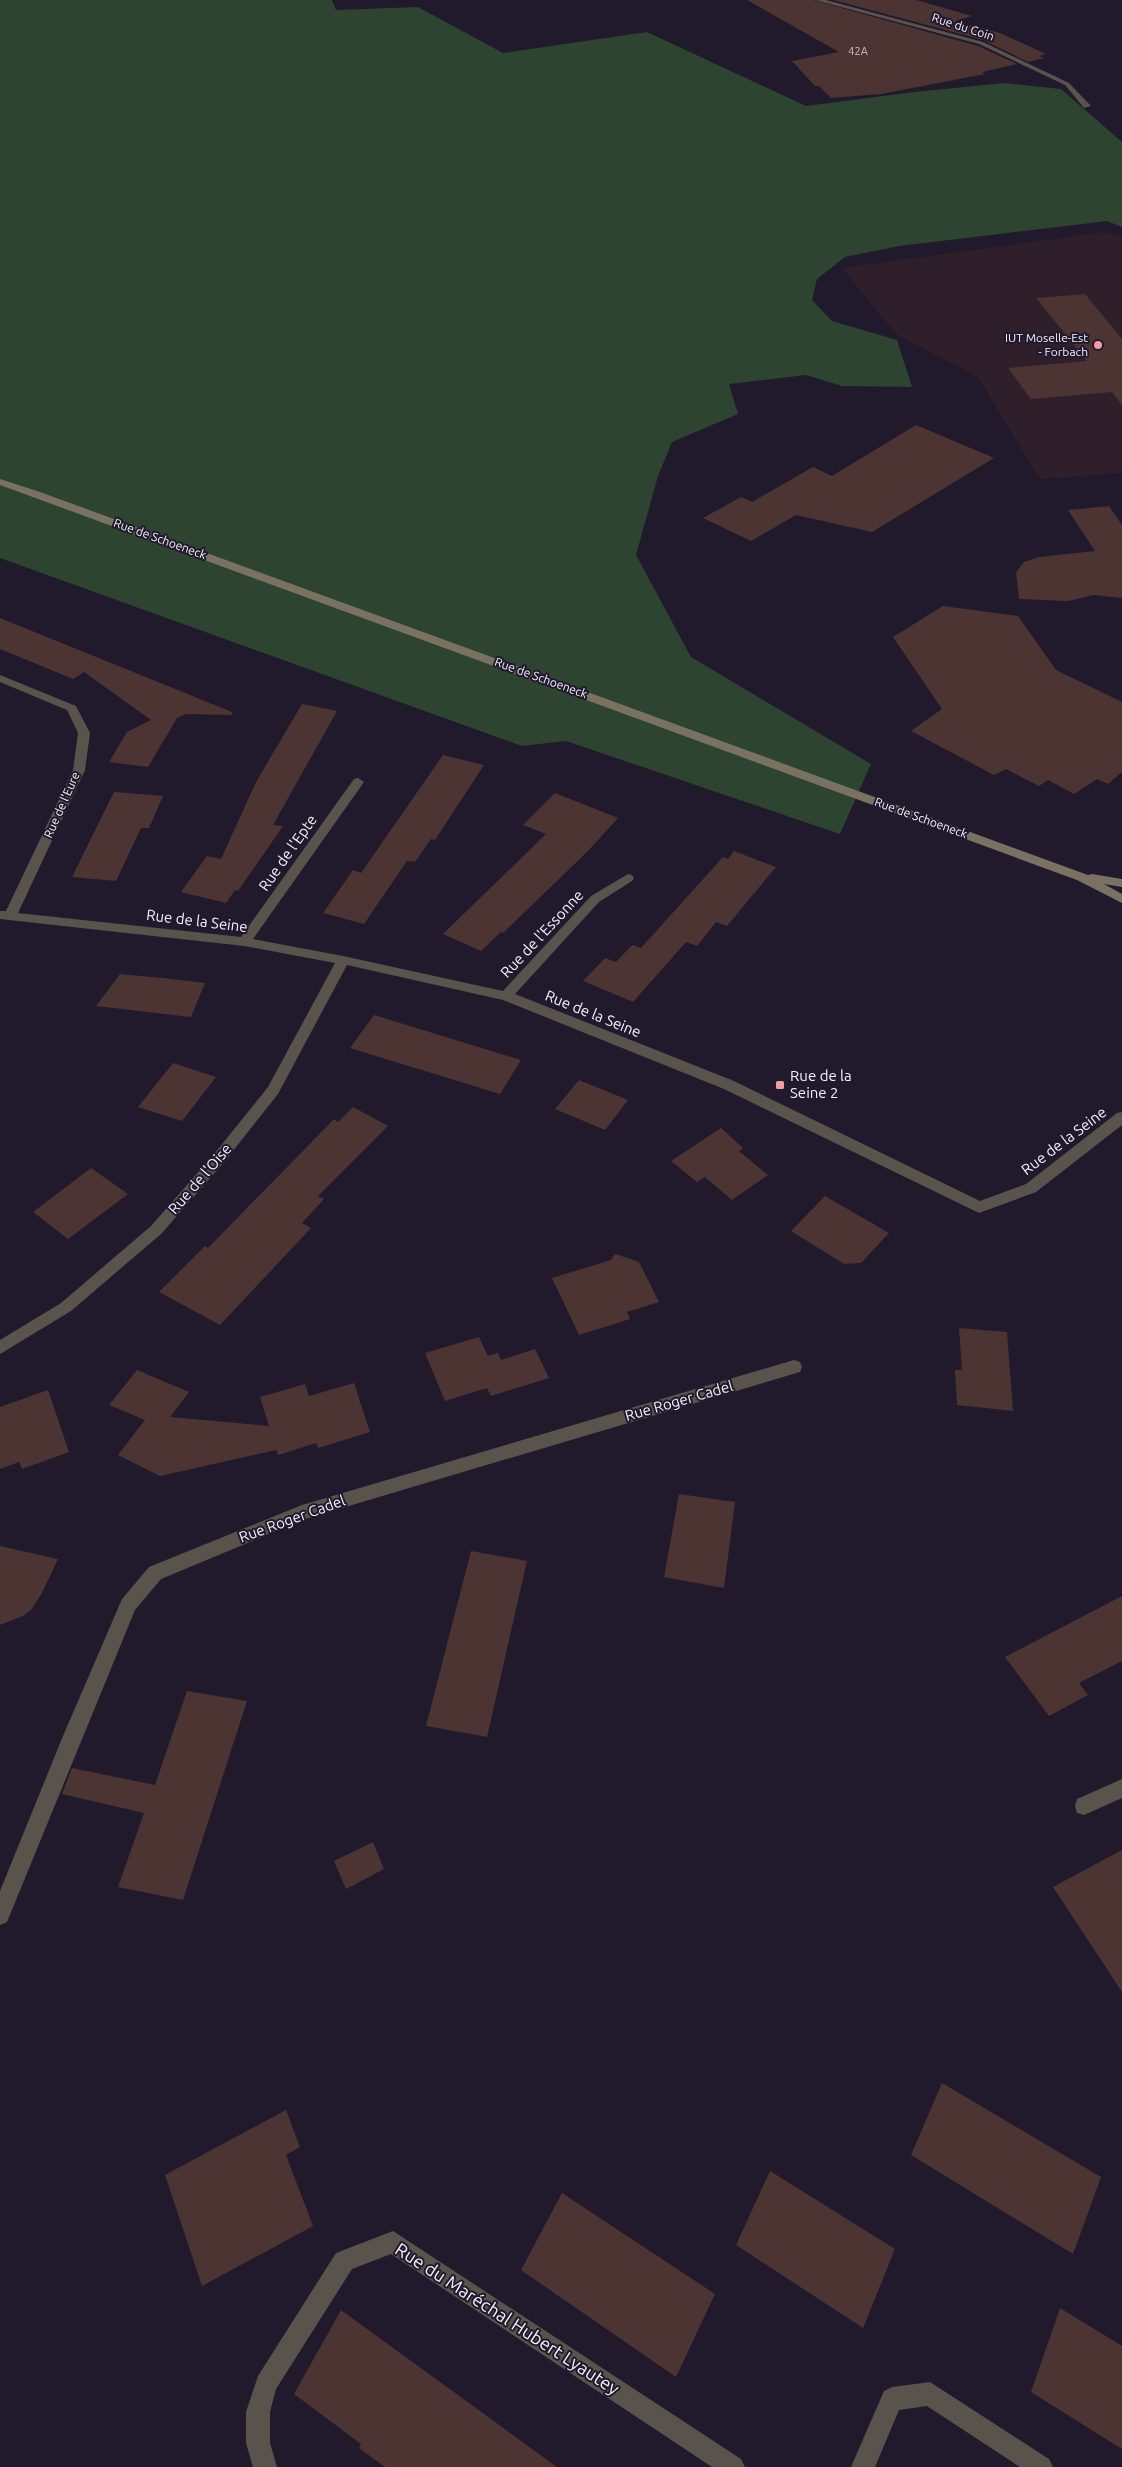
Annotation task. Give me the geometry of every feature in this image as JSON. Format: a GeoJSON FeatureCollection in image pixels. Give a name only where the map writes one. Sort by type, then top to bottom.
{"type":"FeatureCollection","features":[{"type":"Feature","properties":{"kind":"main road","name":"Rue de Schoeneck"},"geometry":{"type":"LineString","coordinates":[[0,482],[554,682],[1081,876],[1122,899]]}},
{"type":"Feature","properties":{"kind":"main road","name":"Rue de Schoeneck"},"geometry":{"type":"LineString","coordinates":[[1081,876],[1122,883]]}},
{"type":"Feature","properties":{"kind":"street","name":"Rue du Coin"},"geometry":{"type":"LineString","coordinates":[[818,0],[934,29],[981,43],[1067,84],[1087,106]]}},
{"type":"Feature","properties":{"kind":"street","name":"Rue de l'Eure"},"geometry":{"type":"LineString","coordinates":[[0,678],[72,708],[84,733],[79,770],[6,915]]}},
{"type":"Feature","properties":{"kind":"street","name":"Rue de l'Epte"},"geometry":{"type":"LineString","coordinates":[[244,942],[358,782]]}},
{"type":"Feature","properties":{"kind":"street","name":"Rue de l'Essonne"},"geometry":{"type":"LineString","coordinates":[[506,996],[595,899],[628,878]]}},
{"type":"Feature","properties":{"kind":"street","name":"Rue de la Seine"},"geometry":{"type":"LineString","coordinates":[[6,915],[244,942],[343,960],[506,996],[728,1085],[979,1206],[1032,1188],[1121,1120]]}},
{"type":"Feature","properties":{"kind":"street","name":"Rue de l'Oise"},"geometry":{"type":"LineString","coordinates":[[0,1348],[66,1307],[156,1230],[182,1201],[273,1090],[343,960]]}},
{"type":"Feature","properties":{"kind":"street","name":"Rue Roger Cadel"},"geometry":{"type":"LineString","coordinates":[[0,1915],[72,1736],[128,1605],[155,1572],[302,1512],[794,1367]]}},
{"type":"Feature","properties":{"kind":"street"},"geometry":{"type":"LineString","coordinates":[[1084,1806],[1122,1788]]}},
{"type":"Feature","properties":{"kind":"street","name":"Rue du Maréchal Hubert Lyautey"},"geometry":{"type":"LineString","coordinates":[[265,2467],[258,2443],[258,2412],[266,2384],[344,2261],[393,2242],[733,2467]]}},
{"type":"Feature","properties":{"kind":"street"},"geometry":{"type":"LineString","coordinates":[[863,2467],[892,2399],[930,2394],[1041,2467]]}},
{"type":"Feature","properties":{"kind":"shaded area"},"geometry":{"type":"Polygon","coordinates":[[[1105,232],[1122,238],[1122,473],[1040,479],[978,377],[896,334],[842,268],[1105,232]]]}},
{"type":"Feature","properties":{"kind":"green space"},"geometry":{"type":"Polygon","coordinates":[[[0,0],[332,0],[336,10],[418,7],[503,53],[647,32],[806,106],[914,92],[1005,83],[1061,89],[1122,142],[1122,227],[1107,221],[899,246],[845,257],[817,279],[812,300],[832,321],[897,340],[912,387],[842,386],[806,375],[729,384],[738,414],[672,442],[658,476],[636,555],[691,657],[871,764],[840,834],[566,741],[522,746],[0,558],[0,0]]]}},
{"type":"Feature","properties":{"kind":"building"},"geometry":{"type":"Polygon","coordinates":[[[747,0],[813,0],[978,46],[1017,64],[982,72],[985,74],[881,94],[831,98],[819,86],[815,86],[792,61],[839,52],[747,0]]]}},
{"type":"Feature","properties":{"kind":"building"},"geometry":{"type":"Polygon","coordinates":[[[833,0],[916,0],[972,16],[955,21],[1000,33],[1046,54],[1039,56],[1044,58],[1028,62],[983,40],[833,0]]]}},
{"type":"Feature","properties":{"kind":"building","name":"IUT Moselle-Est - Forbach"},"geometry":{"type":"Polygon","coordinates":[[[1085,294],[1122,339],[1122,405],[1112,392],[1031,399],[1008,368],[1087,361],[1036,298],[1085,294]]]}},
{"type":"Feature","properties":{"kind":"building"},"geometry":{"type":"Polygon","coordinates":[[[916,425],[994,458],[872,532],[796,515],[751,541],[703,518],[741,497],[752,502],[813,467],[832,476],[916,425]]]}},
{"type":"Feature","properties":{"kind":"building"},"geometry":{"type":"Polygon","coordinates":[[[1109,506],[1122,525],[1122,598],[1094,595],[1068,601],[1019,599],[1016,572],[1024,562],[1039,557],[1095,551],[1068,510],[1109,506]]]}},
{"type":"Feature","properties":{"kind":"building"},"geometry":{"type":"Polygon","coordinates":[[[943,606],[1018,616],[1056,670],[1122,702],[1122,772],[1108,784],[1097,779],[1074,794],[1048,780],[1039,786],[1006,769],[994,775],[911,731],[942,709],[893,637],[943,606]]]}},
{"type":"Feature","properties":{"kind":"building"},"geometry":{"type":"Polygon","coordinates":[[[0,618],[232,712],[232,715],[186,714],[177,718],[148,767],[109,762],[127,732],[151,720],[84,672],[73,679],[0,649],[0,618]]]}},
{"type":"Feature","properties":{"kind":"building"},"geometry":{"type":"Polygon","coordinates":[[[302,704],[337,711],[273,825],[283,826],[238,891],[235,890],[226,903],[181,892],[207,856],[221,859],[256,782],[302,704]]]}},
{"type":"Feature","properties":{"kind":"building"},"geometry":{"type":"Polygon","coordinates":[[[443,755],[484,765],[435,840],[431,839],[415,862],[407,861],[364,924],[323,913],[353,870],[361,873],[443,755]]]}},
{"type":"Feature","properties":{"kind":"building"},"geometry":{"type":"Polygon","coordinates":[[[114,792],[163,796],[149,828],[141,828],[116,881],[72,877],[114,792]]]}},
{"type":"Feature","properties":{"kind":"building"},"geometry":{"type":"Polygon","coordinates":[[[555,793],[618,818],[589,850],[503,933],[501,932],[481,951],[443,934],[546,834],[523,825],[555,793]]]}},
{"type":"Feature","properties":{"kind":"building"},"geometry":{"type":"Polygon","coordinates":[[[734,851],[776,867],[727,926],[716,922],[697,946],[686,942],[633,1002],[583,981],[605,958],[616,962],[632,945],[641,948],[723,857],[728,859],[734,851]]]}},
{"type":"Feature","properties":{"kind":"building"},"geometry":{"type":"Polygon","coordinates":[[[120,974],[205,983],[191,1017],[96,1006],[120,974]]]}},
{"type":"Feature","properties":{"kind":"building"},"geometry":{"type":"Polygon","coordinates":[[[374,1015],[521,1060],[500,1094],[350,1048],[374,1015]]]}},
{"type":"Feature","properties":{"kind":"building"},"geometry":{"type":"Polygon","coordinates":[[[173,1063],[216,1077],[182,1121],[138,1107],[173,1063]]]}},
{"type":"Feature","properties":{"kind":"building"},"geometry":{"type":"Polygon","coordinates":[[[579,1080],[628,1100],[605,1130],[555,1109],[579,1080]]]}},
{"type":"Feature","properties":{"kind":"building"},"geometry":{"type":"Polygon","coordinates":[[[353,1107],[388,1126],[318,1196],[324,1199],[302,1223],[311,1228],[220,1325],[159,1292],[205,1246],[208,1248],[334,1119],[338,1122],[353,1107]]]}},
{"type":"Feature","properties":{"kind":"building"},"geometry":{"type":"Polygon","coordinates":[[[721,1128],[743,1148],[739,1151],[768,1175],[732,1200],[705,1177],[697,1182],[671,1161],[721,1128]]]}},
{"type":"Feature","properties":{"kind":"building"},"geometry":{"type":"Polygon","coordinates":[[[91,1168],[128,1194],[68,1239],[33,1212],[91,1168]]]}},
{"type":"Feature","properties":{"kind":"building"},"geometry":{"type":"Polygon","coordinates":[[[825,1196],[889,1233],[861,1263],[844,1264],[791,1231],[825,1196]]]}},
{"type":"Feature","properties":{"kind":"building"},"geometry":{"type":"Polygon","coordinates":[[[615,1254],[639,1262],[659,1302],[627,1312],[630,1319],[579,1335],[552,1278],[611,1260],[615,1254]]]}},
{"type":"Feature","properties":{"kind":"building"},"geometry":{"type":"Polygon","coordinates":[[[959,1328],[1007,1332],[1013,1411],[957,1405],[955,1370],[962,1370],[959,1328]]]}},
{"type":"Feature","properties":{"kind":"building"},"geometry":{"type":"Polygon","coordinates":[[[479,1337],[488,1356],[498,1353],[501,1360],[535,1349],[549,1378],[491,1396],[487,1388],[445,1401],[425,1353],[479,1337]]]}},
{"type":"Feature","properties":{"kind":"building"},"geometry":{"type":"Polygon","coordinates":[[[137,1370],[189,1392],[170,1417],[269,1426],[260,1397],[305,1384],[309,1396],[354,1383],[370,1432],[318,1448],[316,1443],[278,1455],[276,1450],[160,1476],[118,1455],[145,1420],[109,1405],[137,1370]]]}},
{"type":"Feature","properties":{"kind":"building"},"geometry":{"type":"Polygon","coordinates":[[[48,1390],[69,1452],[22,1469],[19,1462],[0,1469],[0,1407],[48,1390]]]}},
{"type":"Feature","properties":{"kind":"building"},"geometry":{"type":"Polygon","coordinates":[[[679,1494],[735,1502],[724,1588],[664,1577],[679,1494]]]}},
{"type":"Feature","properties":{"kind":"building"},"geometry":{"type":"Polygon","coordinates":[[[0,1546],[58,1559],[42,1593],[31,1610],[23,1616],[0,1625],[0,1546]]]}},
{"type":"Feature","properties":{"kind":"building"},"geometry":{"type":"Polygon","coordinates":[[[471,1551],[527,1561],[487,1737],[426,1726],[471,1551]]]}},
{"type":"Feature","properties":{"kind":"building"},"geometry":{"type":"Polygon","coordinates":[[[1122,1596],[1122,1661],[1079,1683],[1088,1695],[1049,1716],[1005,1657],[1122,1596]]]}},
{"type":"Feature","properties":{"kind":"building"},"geometry":{"type":"Polygon","coordinates":[[[187,1691],[247,1701],[183,1900],[118,1887],[144,1813],[62,1794],[72,1768],[155,1785],[187,1691]]]}},
{"type":"Feature","properties":{"kind":"building"},"geometry":{"type":"Polygon","coordinates":[[[373,1842],[384,1869],[346,1889],[334,1861],[373,1842]]]}},
{"type":"Feature","properties":{"kind":"building"},"geometry":{"type":"Polygon","coordinates":[[[1122,1850],[1122,1992],[1053,1887],[1122,1850]]]}},
{"type":"Feature","properties":{"kind":"building"},"geometry":{"type":"Polygon","coordinates":[[[942,2083],[1101,2177],[1073,2254],[911,2155],[942,2083]]]}},
{"type":"Feature","properties":{"kind":"building"},"geometry":{"type":"Polygon","coordinates":[[[286,2110],[300,2147],[286,2155],[313,2226],[202,2286],[165,2175],[286,2110]]]}},
{"type":"Feature","properties":{"kind":"building"},"geometry":{"type":"Polygon","coordinates":[[[770,2171],[895,2249],[863,2328],[736,2245],[770,2171]]]}},
{"type":"Feature","properties":{"kind":"building"},"geometry":{"type":"Polygon","coordinates":[[[562,2193],[715,2294],[676,2377],[521,2270],[562,2193]]]}},
{"type":"Feature","properties":{"kind":"building"},"geometry":{"type":"Polygon","coordinates":[[[1060,2308],[1122,2346],[1122,2449],[1031,2392],[1060,2308]]]}},
{"type":"Feature","properties":{"kind":"building"},"geometry":{"type":"Polygon","coordinates":[[[341,2310],[557,2467],[385,2467],[359,2448],[361,2444],[294,2394],[341,2310]]]}},
{"type":"Feature","properties":{"kind":"place","name":"IUT Moselle-Est - Forbach"},"geometry":{"type":"Point","coordinates":[1098,345]}},
{"type":"Feature","properties":{"kind":"place","name":"Rue de la Seine 2"},"geometry":{"type":"Point","coordinates":[780,1085]}}]}
